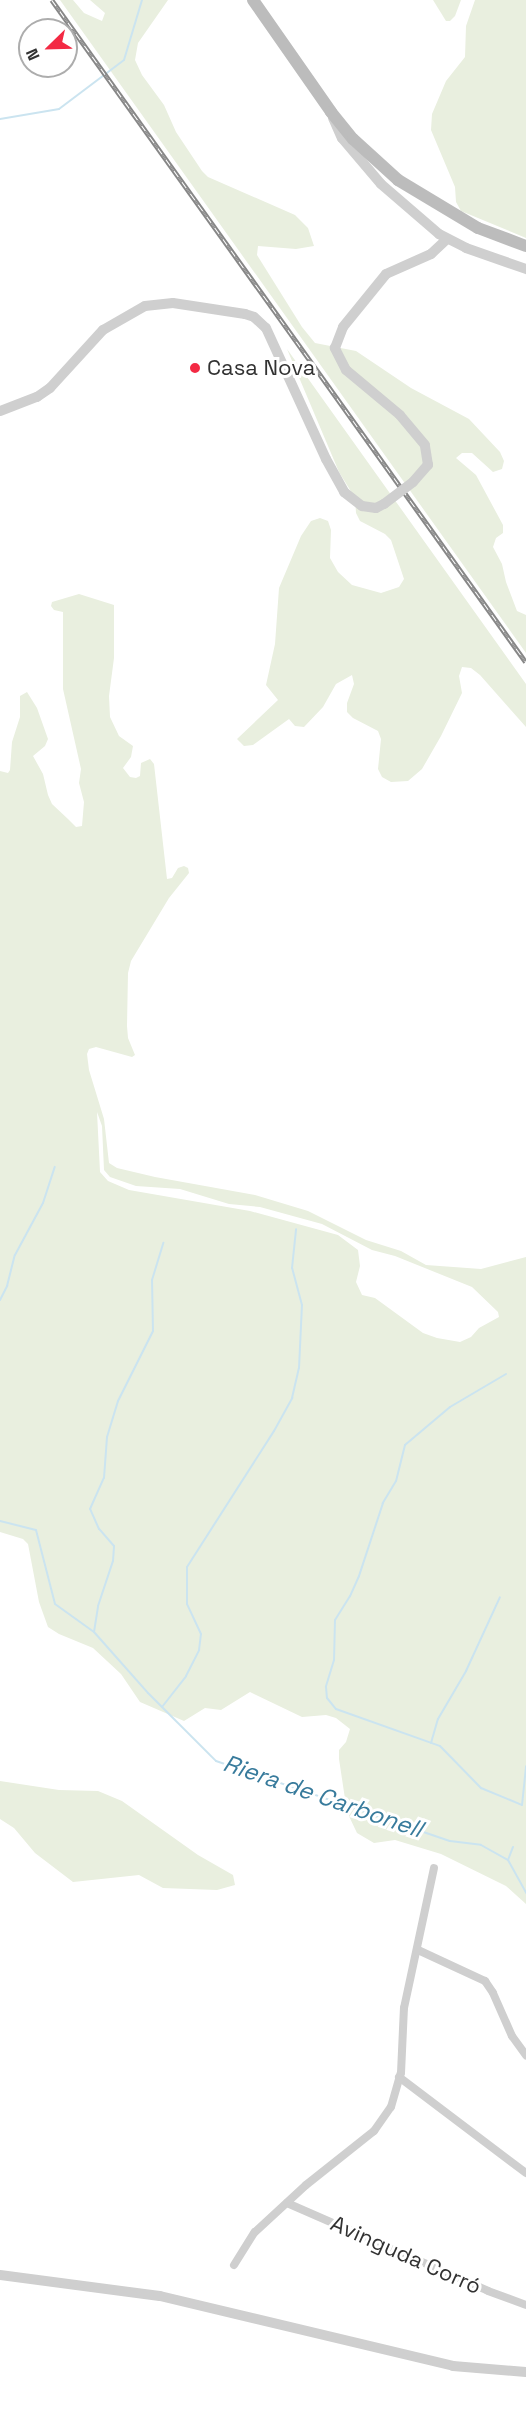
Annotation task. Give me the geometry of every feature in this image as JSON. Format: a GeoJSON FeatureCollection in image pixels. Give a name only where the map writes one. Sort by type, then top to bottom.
{"type":"FeatureCollection","features":[{"type":"Feature","properties":{"kind":"main road"},"geometry":{"type":"LineString","coordinates":[[253,0],[331,112],[353,139],[398,180],[478,228],[526,246]]}},
{"type":"Feature","properties":{"kind":"street"},"geometry":{"type":"LineString","coordinates":[[331,112],[342,138],[381,184],[446,240],[526,269]]}},
{"type":"Feature","properties":{"kind":"street"},"geometry":{"type":"LineString","coordinates":[[0,411],[37,397],[50,388],[85,348],[121,317],[145,306],[173,303],[245,314],[260,321],[266,328],[335,477],[351,500],[369,508],[384,504],[413,483],[428,465],[425,445],[400,415],[346,370],[335,348],[343,327],[387,274],[431,254],[446,240]]}},
{"type":"Feature","properties":{"kind":"street"},"geometry":{"type":"LineString","coordinates":[[234,2265],[255,2232],[374,2131],[391,2107],[399,2077],[404,2008],[434,1868]]}},
{"type":"Feature","properties":{"kind":"street"},"geometry":{"type":"LineString","coordinates":[[418,1950],[484,1981],[493,1993],[512,2036],[526,2055]]}},
{"type":"Feature","properties":{"kind":"street"},"geometry":{"type":"LineString","coordinates":[[399,2077],[526,2173]]}},
{"type":"Feature","properties":{"kind":"street","name":"Avinguda Corró"},"geometry":{"type":"LineString","coordinates":[[287,2203],[488,2291],[526,2305]]}},
{"type":"Feature","properties":{"kind":"street"},"geometry":{"type":"LineString","coordinates":[[0,2275],[160,2296],[453,2366],[526,2372]]}},
{"type":"Feature","properties":{"kind":"green space"},"geometry":{"type":"Polygon","coordinates":[[[60,0],[73,0],[84,13],[102,21],[105,13],[90,0],[168,0],[138,43],[135,60],[142,75],[164,105],[176,132],[208,177],[295,215],[308,228],[314,246],[296,249],[258,246],[257,255],[302,327],[315,343],[356,351],[411,388],[469,419],[500,452],[504,461],[502,469],[493,472],[472,453],[462,453],[456,458],[476,475],[503,525],[503,533],[496,538],[493,547],[502,564],[517,611],[526,615],[526,653],[78,25],[78,18],[73,18],[60,0]]]}},
{"type":"Feature","properties":{"kind":"green space"},"geometry":{"type":"Polygon","coordinates":[[[433,0],[461,0],[455,16],[450,21],[446,21],[433,0]]]}},
{"type":"Feature","properties":{"kind":"green space"},"geometry":{"type":"Polygon","coordinates":[[[475,0],[526,0],[526,238],[461,211],[456,202],[455,187],[431,130],[432,114],[446,81],[465,57],[466,26],[475,0]]]}},
{"type":"Feature","properties":{"kind":"green space"},"geometry":{"type":"Polygon","coordinates":[[[287,349],[526,684],[526,727],[480,675],[471,668],[462,667],[459,676],[462,693],[422,769],[408,781],[391,782],[382,777],[378,769],[381,739],[378,731],[353,718],[347,712],[347,703],[354,684],[352,675],[336,684],[323,707],[304,727],[295,726],[289,719],[253,745],[244,746],[237,739],[278,700],[266,685],[275,644],[279,588],[301,536],[311,521],[320,518],[328,521],[331,530],[330,558],[338,572],[352,585],[381,593],[399,587],[404,579],[391,540],[385,534],[360,521],[356,513],[355,498],[339,472],[287,349]]]}},
{"type":"Feature","properties":{"kind":"green space"},"geometry":{"type":"Polygon","coordinates":[[[79,594],[114,605],[114,658],[109,696],[110,717],[119,736],[133,746],[131,757],[123,768],[130,777],[136,778],[140,776],[141,763],[150,759],[154,764],[167,879],[172,878],[178,868],[184,866],[188,868],[189,873],[169,898],[131,961],[128,973],[127,1026],[128,1038],[135,1055],[132,1057],[96,1047],[89,1049],[87,1054],[89,1070],[104,1119],[109,1163],[117,1168],[155,1177],[255,1195],[308,1211],[366,1240],[401,1251],[426,1265],[481,1269],[526,1257],[526,1904],[506,1886],[441,1854],[395,1840],[374,1843],[357,1833],[347,1812],[339,1759],[339,1750],[346,1742],[350,1729],[336,1718],[326,1715],[302,1717],[250,1692],[221,1710],[205,1708],[184,1721],[140,1702],[121,1674],[93,1648],[48,1627],[39,1602],[28,1544],[23,1539],[0,1532],[0,771],[8,773],[10,770],[12,742],[20,717],[20,696],[27,692],[37,708],[48,739],[45,746],[33,756],[43,774],[52,804],[76,827],[82,826],[84,802],[79,783],[81,769],[63,689],[63,612],[54,610],[51,606],[52,602],[79,594]],[[97,1112],[100,1172],[108,1181],[129,1190],[250,1211],[338,1235],[358,1250],[360,1266],[356,1282],[362,1295],[375,1298],[423,1333],[460,1342],[499,1317],[498,1312],[472,1287],[395,1256],[372,1250],[322,1224],[260,1207],[229,1204],[180,1189],[136,1186],[110,1177],[104,1170],[102,1126],[97,1112]]]}},
{"type":"Feature","properties":{"kind":"green space"},"geometry":{"type":"Polygon","coordinates":[[[0,1781],[59,1790],[98,1791],[122,1801],[198,1855],[233,1875],[235,1885],[217,1890],[163,1888],[139,1875],[73,1882],[35,1853],[14,1828],[0,1819],[0,1781]]]}},
{"type":"Feature","properties":{"kind":"waterway"},"geometry":{"type":"LineString","coordinates":[[0,119],[59,109],[124,60],[142,0]]}},
{"type":"Feature","properties":{"kind":"waterway"},"geometry":{"type":"LineString","coordinates":[[0,1300],[7,1286],[15,1255],[43,1203],[55,1167]]}},
{"type":"Feature","properties":{"kind":"waterway"},"geometry":{"type":"LineString","coordinates":[[162,1707],[186,1676],[199,1650],[201,1634],[187,1604],[187,1567],[274,1431],[292,1398],[299,1368],[302,1305],[292,1268],[296,1229]]}},
{"type":"Feature","properties":{"kind":"waterway"},"geometry":{"type":"LineString","coordinates":[[94,1632],[98,1606],[113,1561],[114,1546],[99,1529],[90,1509],[104,1478],[107,1437],[118,1401],[153,1331],[152,1280],[163,1243]]}},
{"type":"Feature","properties":{"kind":"waterway"},"geometry":{"type":"LineString","coordinates":[[506,1374],[450,1407],[405,1445],[396,1481],[383,1503],[359,1576],[335,1620],[334,1660],[326,1687],[327,1698],[336,1709],[440,1746],[481,1788],[522,1805],[526,1766]]}},
{"type":"Feature","properties":{"kind":"waterway","name":"Riera de Carbonell"},"geometry":{"type":"LineString","coordinates":[[0,1521],[36,1530],[55,1604],[94,1632],[148,1693],[216,1761],[450,1841],[481,1845],[508,1860],[526,1893]]}},
{"type":"Feature","properties":{"kind":"waterway"},"geometry":{"type":"LineString","coordinates":[[431,1743],[438,1719],[466,1671],[500,1597]]}},
{"type":"Feature","properties":{"kind":"waterway"},"geometry":{"type":"LineString","coordinates":[[508,1860],[513,1847]]}},
{"type":"Feature","properties":{"kind":"railway"},"geometry":{"type":"LineString","coordinates":[[52,0],[526,662]]}},
{"type":"Feature","properties":{"kind":"place","name":"Casa Nova"},"geometry":{"type":"Point","coordinates":[195,368]}}]}
